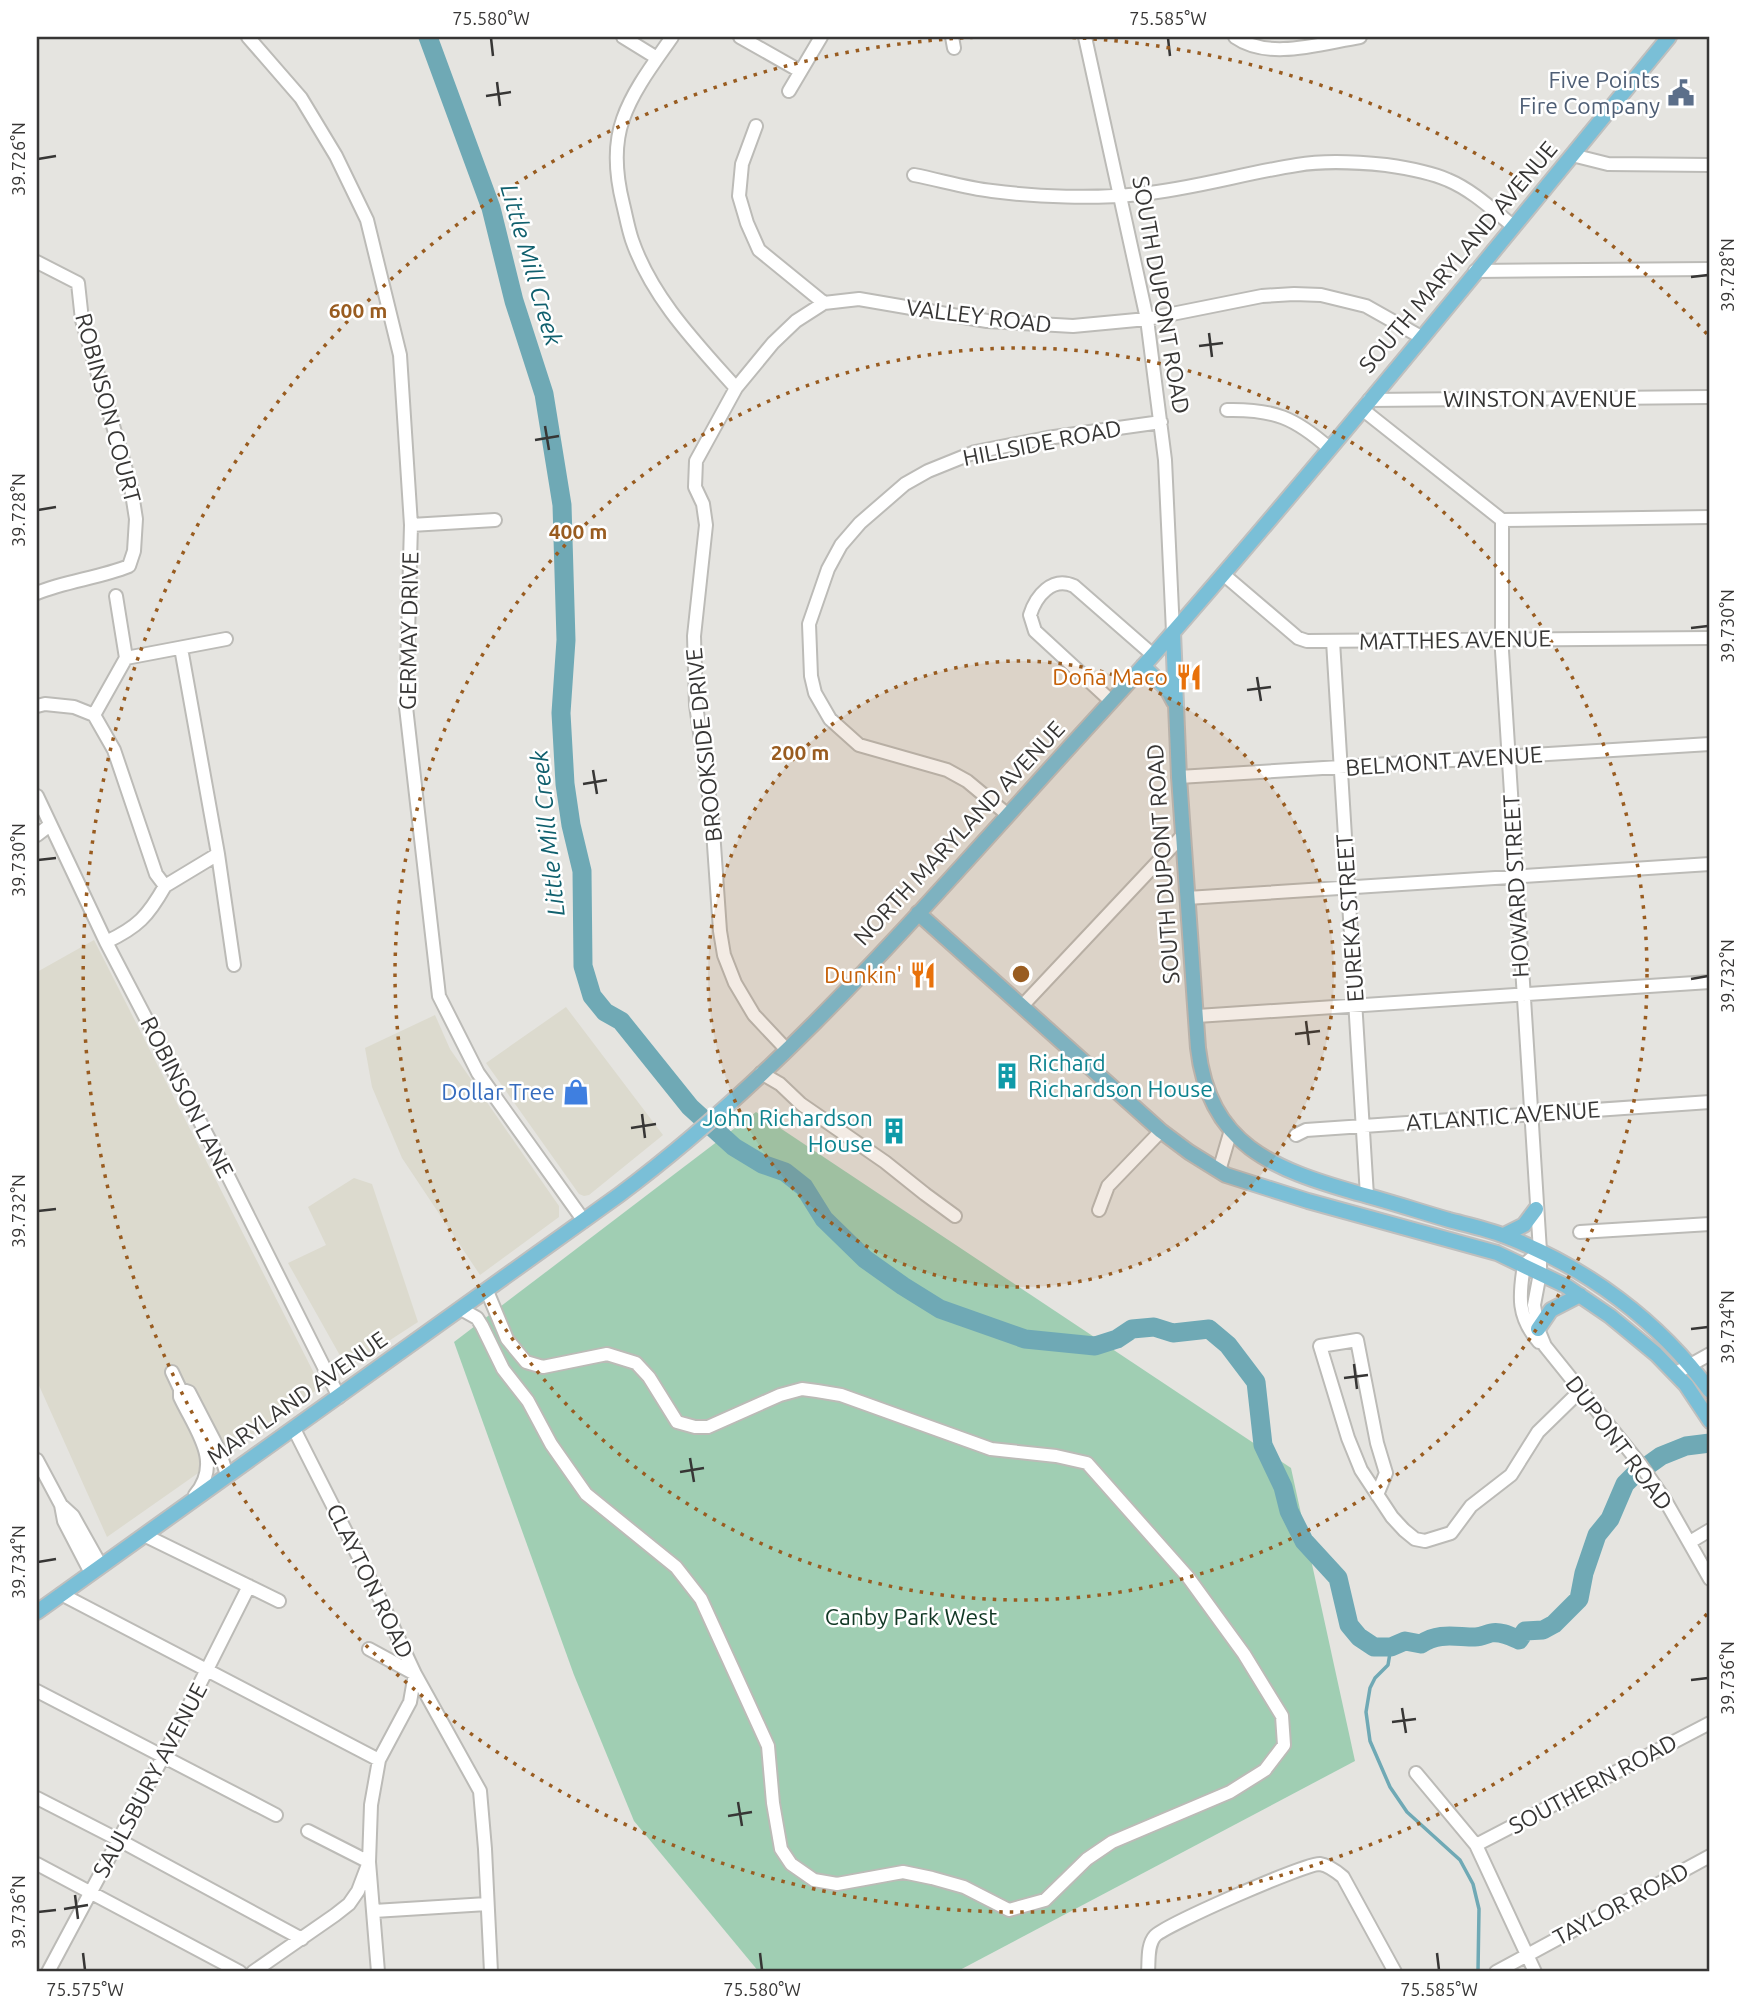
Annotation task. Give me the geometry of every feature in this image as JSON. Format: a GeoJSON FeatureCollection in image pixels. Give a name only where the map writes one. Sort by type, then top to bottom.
{"type":"FeatureCollection","features":[{"type":"Feature","properties":{"kind":"main road","name":"SOUTH MARYLAND AVENUE"},"geometry":{"type":"LineString","coordinates":[[1366,405],[1670,37]]}},
{"type":"Feature","properties":{"kind":"main road","name":"NORTH MARYLAND AVENUE"},"geometry":{"type":"LineString","coordinates":[[584,1221],[646,1175],[722,1109],[786,1049],[918,913],[1173,632],[1366,405]]}},
{"type":"Feature","properties":{"kind":"main road","name":"SOUTH DUPONT ROAD"},"geometry":{"type":"LineString","coordinates":[[1173,632],[1182,836],[1198,1048],[1202,1078],[1210,1098],[1231,1130],[1256,1154],[1296,1174],[1504,1235],[1540,1251],[1603,1286],[1644,1318],[1692,1366],[1710,1391]]}},
{"type":"Feature","properties":{"kind":"main road"},"geometry":{"type":"LineString","coordinates":[[1148,660],[1177,706]]}},
{"type":"Feature","properties":{"kind":"main road"},"geometry":{"type":"LineString","coordinates":[[918,913],[1161,1131],[1219,1171],[1308,1201],[1497,1253],[1540,1272],[1580,1295],[1621,1324],[1676,1373],[1706,1414]]}},
{"type":"Feature","properties":{"kind":"main road"},"geometry":{"type":"LineString","coordinates":[[1504,1235],[1524,1225],[1536,1209]]}},
{"type":"Feature","properties":{"kind":"main road"},"geometry":{"type":"LineString","coordinates":[[1374,1217],[1390,1210],[1422,1219],[1445,1219]]}},
{"type":"Feature","properties":{"kind":"main road","name":"MARYLAND AVENUE"},"geometry":{"type":"LineString","coordinates":[[37,1612],[584,1221]]}},
{"type":"Feature","properties":{"kind":"main road"},"geometry":{"type":"LineString","coordinates":[[1538,1329],[1551,1310],[1580,1295]]}},
{"type":"Feature","properties":{"kind":"street","name":"GERMAY DRIVE"},"geometry":{"type":"LineString","coordinates":[[248,37],[301,98],[336,156],[367,220],[400,355],[411,525],[406,707],[439,996],[478,1073],[584,1221]]}},
{"type":"Feature","properties":{"kind":"street"},"geometry":{"type":"LineString","coordinates":[[623,37],[657,58]]}},
{"type":"Feature","properties":{"kind":"street"},"geometry":{"type":"LineString","coordinates":[[671,37],[630,102],[622,122],[616,155],[618,184],[633,241],[653,285],[679,324],[736,388]]}},
{"type":"Feature","properties":{"kind":"street"},"geometry":{"type":"LineString","coordinates":[[740,37],[800,71]]}},
{"type":"Feature","properties":{"kind":"street"},"geometry":{"type":"LineString","coordinates":[[789,91],[821,37]]}},
{"type":"Feature","properties":{"kind":"street","name":"SOUTH DUPONT ROAD"},"geometry":{"type":"LineString","coordinates":[[1085,37],[1122,195],[1147,319],[1165,460],[1173,632]]}},
{"type":"Feature","properties":{"kind":"street"},"geometry":{"type":"LineString","coordinates":[[1235,37],[1246,45],[1268,49],[1360,37]]}},
{"type":"Feature","properties":{"kind":"street"},"geometry":{"type":"LineString","coordinates":[[756,126],[742,164],[739,196],[747,223],[760,250],[824,303]]}},
{"type":"Feature","properties":{"kind":"street"},"geometry":{"type":"LineString","coordinates":[[1572,155],[1608,164],[1710,165]]}},
{"type":"Feature","properties":{"kind":"street"},"geometry":{"type":"LineString","coordinates":[[914,175],[992,191],[1122,195],[1206,184],[1297,165],[1332,162],[1376,164],[1447,179],[1464,188],[1513,226]]}},
{"type":"Feature","properties":{"kind":"street","name":"ROBINSON COURT"},"geometry":{"type":"LineString","coordinates":[[37,262],[78,283],[82,320],[131,487],[136,519],[134,551],[129,566],[105,576],[37,593]]}},
{"type":"Feature","properties":{"kind":"street"},"geometry":{"type":"LineString","coordinates":[[1475,271],[1710,269]]}},
{"type":"Feature","properties":{"kind":"street","name":"VALLEY ROAD"},"geometry":{"type":"LineString","coordinates":[[824,303],[859,299],[987,321],[1094,325],[1147,319],[1262,296],[1321,295],[1366,306],[1421,337]]}},
{"type":"Feature","properties":{"kind":"street","name":"BROOKSIDE DRIVE"},"geometry":{"type":"LineString","coordinates":[[786,1049],[754,1015],[735,983],[724,955],[720,930],[712,816],[696,705],[694,636],[706,526],[703,504],[695,487],[696,461],[736,388],[774,342],[796,321],[824,303]]}},
{"type":"Feature","properties":{"kind":"street","name":"WINSTON AVENUE"},"geometry":{"type":"LineString","coordinates":[[1366,405],[1710,397]]}},
{"type":"Feature","properties":{"kind":"street"},"geometry":{"type":"LineString","coordinates":[[1366,405],[1502,520],[1710,517]]}},
{"type":"Feature","properties":{"kind":"street"},"geometry":{"type":"LineString","coordinates":[[1227,411],[1262,412],[1287,418],[1304,427],[1329,448]]}},
{"type":"Feature","properties":{"kind":"street","name":"HILLSIDE ROAD"},"geometry":{"type":"LineString","coordinates":[[1008,815],[967,781],[947,770],[859,745],[831,719],[815,693],[811,676],[809,624],[828,569],[841,545],[860,523],[905,484],[928,471],[975,452],[1047,438],[1161,422]]}},
{"type":"Feature","properties":{"kind":"street"},"geometry":{"type":"LineString","coordinates":[[411,525],[495,520]]}},
{"type":"Feature","properties":{"kind":"street","name":"HOWARD STREET"},"geometry":{"type":"LineString","coordinates":[[1502,520],[1502,639],[1522,995],[1540,1251]]}},
{"type":"Feature","properties":{"kind":"street","name":"MATTHES AVENUE"},"geometry":{"type":"LineString","coordinates":[[1223,574],[1298,638],[1307,641],[1710,638]]}},
{"type":"Feature","properties":{"kind":"street"},"geometry":{"type":"LineString","coordinates":[[1111,701],[1035,631],[1030,615],[1039,595],[1053,585],[1068,583],[1074,586],[1148,660]]}},
{"type":"Feature","properties":{"kind":"street"},"geometry":{"type":"LineString","coordinates":[[94,715],[126,658],[116,596]]}},
{"type":"Feature","properties":{"kind":"street"},"geometry":{"type":"LineString","coordinates":[[126,658],[226,639]]}},
{"type":"Feature","properties":{"kind":"street","name":"EUREKA STREET"},"geometry":{"type":"LineString","coordinates":[[1333,641],[1367,1196]]}},
{"type":"Feature","properties":{"kind":"street"},"geometry":{"type":"LineString","coordinates":[[181,648],[218,854],[234,965]]}},
{"type":"Feature","properties":{"kind":"street"},"geometry":{"type":"LineString","coordinates":[[37,706],[45,704],[74,708],[94,715],[114,750],[156,873],[165,886]]}},
{"type":"Feature","properties":{"kind":"street","name":"BELMONT AVENUE"},"geometry":{"type":"LineString","coordinates":[[1179,777],[1710,744]]}},
{"type":"Feature","properties":{"kind":"street","name":"ROBINSON LANE"},"geometry":{"type":"LineString","coordinates":[[37,796],[106,942],[219,1158],[339,1397]]}},
{"type":"Feature","properties":{"kind":"street"},"geometry":{"type":"LineString","coordinates":[[37,835],[50,825]]}},
{"type":"Feature","properties":{"kind":"street"},"geometry":{"type":"LineString","coordinates":[[1023,1005],[1182,836]]}},
{"type":"Feature","properties":{"kind":"street"},"geometry":{"type":"LineString","coordinates":[[106,942],[124,933],[149,914],[165,886],[218,854]]}},
{"type":"Feature","properties":{"kind":"street"},"geometry":{"type":"LineString","coordinates":[[1187,898],[1710,864]]}},
{"type":"Feature","properties":{"kind":"street"},"geometry":{"type":"LineString","coordinates":[[1196,1017],[1710,982]]}},
{"type":"Feature","properties":{"kind":"street"},"geometry":{"type":"LineString","coordinates":[[761,1073],[886,1162],[955,1216]]}},
{"type":"Feature","properties":{"kind":"street","name":"ATLANTIC AVENUE"},"geometry":{"type":"LineString","coordinates":[[1296,1135],[1306,1130],[1710,1102]]}},
{"type":"Feature","properties":{"kind":"street"},"geometry":{"type":"LineString","coordinates":[[1219,1171],[1231,1130]]}},
{"type":"Feature","properties":{"kind":"street"},"geometry":{"type":"LineString","coordinates":[[1100,1210],[1108,1186],[1161,1131]]}},
{"type":"Feature","properties":{"kind":"street"},"geometry":{"type":"LineString","coordinates":[[1580,1232],[1710,1224]]}},
{"type":"Feature","properties":{"kind":"street"},"geometry":{"type":"LineString","coordinates":[[1524,1265],[1540,1251]]}},
{"type":"Feature","properties":{"kind":"street","name":"DUPONT ROAD"},"geometry":{"type":"LineString","coordinates":[[1540,1251],[1540,1272],[1534,1305],[1538,1329],[1545,1346]]}},
{"type":"Feature","properties":{"kind":"street","name":"DUPONT ROAD"},"geometry":{"type":"LineString","coordinates":[[1524,1265],[1520,1310],[1531,1333],[1545,1346],[1640,1464],[1690,1542],[1710,1579]]}},
{"type":"Feature","properties":{"kind":"street"},"geometry":{"type":"LineString","coordinates":[[461,1309],[477,1318],[503,1369],[528,1401],[551,1444],[586,1494],[676,1567],[701,1599],[768,1746],[773,1803],[781,1849],[792,1864],[814,1880],[837,1884],[903,1872],[964,1887],[1009,1910],[1045,1900],[1087,1859],[1112,1842],[1230,1792],[1265,1770],[1284,1745],[1282,1716],[1244,1654],[1188,1577],[1087,1463],[1056,1456],[991,1448],[841,1395],[817,1391],[802,1390],[780,1395],[708,1427],[683,1425],[677,1422],[649,1377],[636,1363],[607,1354],[543,1367],[526,1362],[507,1339],[487,1291]]}},
{"type":"Feature","properties":{"kind":"street"},"geometry":{"type":"LineString","coordinates":[[1377,1495],[1386,1473],[1377,1443],[1357,1340],[1320,1346],[1348,1438],[1361,1469],[1377,1495],[1392,1517],[1415,1539],[1425,1541],[1451,1533],[1471,1506],[1511,1475],[1538,1432],[1580,1391]]}},
{"type":"Feature","properties":{"kind":"street"},"geometry":{"type":"LineString","coordinates":[[1676,1373],[1710,1354]]}},
{"type":"Feature","properties":{"kind":"street"},"geometry":{"type":"LineString","coordinates":[[172,1372],[180,1388],[180,1397],[209,1459],[207,1476],[185,1506]]}},
{"type":"Feature","properties":{"kind":"street"},"geometry":{"type":"LineString","coordinates":[[180,1388],[188,1392],[195,1404],[219,1450],[227,1475]]}},
{"type":"Feature","properties":{"kind":"street","name":"CLAYTON ROAD"},"geometry":{"type":"LineString","coordinates":[[253,1972],[349,1904],[358,1891],[369,1862],[372,1805],[379,1760],[410,1702],[415,1674],[294,1429]]}},
{"type":"Feature","properties":{"kind":"street"},"geometry":{"type":"LineString","coordinates":[[37,1460],[61,1505],[73,1516],[96,1569]]}},
{"type":"Feature","properties":{"kind":"street"},"geometry":{"type":"LineString","coordinates":[[1690,1542],[1710,1530]]}},
{"type":"Feature","properties":{"kind":"street"},"geometry":{"type":"LineString","coordinates":[[144,1535],[279,1601]]}},
{"type":"Feature","properties":{"kind":"street","name":"SAULSBURY AVENUE"},"geometry":{"type":"LineString","coordinates":[[48,1972],[249,1586]]}},
{"type":"Feature","properties":{"kind":"street"},"geometry":{"type":"LineString","coordinates":[[61,1594],[379,1760]]}},
{"type":"Feature","properties":{"kind":"street"},"geometry":{"type":"LineString","coordinates":[[369,1649],[415,1674],[480,1791],[491,1972]]}},
{"type":"Feature","properties":{"kind":"street"},"geometry":{"type":"LineString","coordinates":[[37,1691],[276,1815]]}},
{"type":"Feature","properties":{"kind":"street","name":"SOUTHERN ROAD"},"geometry":{"type":"LineString","coordinates":[[1476,1845],[1710,1723]]}},
{"type":"Feature","properties":{"kind":"street"},"geometry":{"type":"LineString","coordinates":[[1416,1773],[1476,1845],[1535,1972]]}},
{"type":"Feature","properties":{"kind":"street"},"geometry":{"type":"LineString","coordinates":[[37,1798],[302,1939]]}},
{"type":"Feature","properties":{"kind":"street"},"geometry":{"type":"LineString","coordinates":[[307,1831],[369,1862],[378,1972]]}},
{"type":"Feature","properties":{"kind":"street","name":"TAYLOR ROAD"},"geometry":{"type":"LineString","coordinates":[[1496,1972],[1710,1856]]}},
{"type":"Feature","properties":{"kind":"street"},"geometry":{"type":"LineString","coordinates":[[37,1864],[240,1972]]}},
{"type":"Feature","properties":{"kind":"street"},"geometry":{"type":"LineString","coordinates":[[1148,1972],[1150,1944],[1156,1934],[1272,1880],[1319,1864],[1329,1867],[1343,1877],[1395,1972]]}},
{"type":"Feature","properties":{"kind":"street"},"geometry":{"type":"LineString","coordinates":[[374,1911],[487,1904]]}},
{"type":"Feature","properties":{"kind":"street"},"geometry":{"type":"LineString","coordinates":[[37,1969],[43,1972]]}},
{"type":"Feature","properties":{"kind":"shaded area"},"geometry":{"type":"Polygon","coordinates":[[[94,940],[321,1387],[107,1537],[37,1381],[37,972],[94,940]]]}},
{"type":"Feature","properties":{"kind":"shaded area"},"geometry":{"type":"Polygon","coordinates":[[[566,1007],[663,1135],[589,1195],[584,1196],[579,1194],[486,1063],[566,1007]]]}},
{"type":"Feature","properties":{"kind":"shaded area"},"geometry":{"type":"Polygon","coordinates":[[[435,1015],[450,1049],[559,1206],[559,1217],[480,1275],[402,1158],[372,1087],[365,1048],[435,1015]]]}},
{"type":"Feature","properties":{"kind":"shaded area"},"geometry":{"type":"Polygon","coordinates":[[[354,1178],[372,1184],[418,1322],[347,1368],[288,1263],[326,1245],[308,1207],[354,1178]]]}},
{"type":"Feature","properties":{"kind":"green space","name":"Canby Park West"},"geometry":{"type":"Polygon","coordinates":[[[756,1112],[1291,1468],[1355,1761],[956,1972],[759,1972],[634,1821],[574,1675],[454,1342],[756,1112]]]}},
{"type":"Feature","properties":{"kind":"waterway","name":"Little Mill Creek"},"geometry":{"type":"LineString","coordinates":[[428,37],[491,208],[514,301],[544,394],[562,505],[566,640],[561,713],[565,784],[582,871],[583,966],[592,996],[605,1012],[621,1021],[690,1107],[734,1147],[762,1164],[785,1172],[804,1187],[824,1219],[865,1259],[940,1309],[1025,1339],[1095,1346],[1117,1339],[1132,1329],[1154,1327],[1173,1333],[1209,1329],[1228,1345],[1256,1382],[1263,1445],[1283,1487],[1289,1511],[1304,1541],[1338,1578],[1349,1625],[1359,1637],[1374,1647],[1391,1647],[1405,1641],[1421,1644],[1441,1637],[1477,1637],[1495,1633],[1519,1640],[1525,1631],[1543,1630],[1554,1624],[1579,1599],[1584,1573],[1597,1535],[1610,1519],[1625,1484],[1661,1456],[1686,1446],[1710,1443]]}},
{"type":"Feature","properties":{"kind":"waterway"},"geometry":{"type":"LineString","coordinates":[[1391,1647],[1388,1665],[1375,1678],[1370,1688],[1366,1712],[1370,1741],[1390,1787],[1407,1812],[1460,1860],[1473,1884],[1479,1909],[1478,1971]]}},
{"type":"Feature","properties":{"kind":"place","name":"Five Points Fire Company"},"geometry":{"type":"Point","coordinates":[1681,93]}},
{"type":"Feature","properties":{"kind":"place","name":"Doña Maco"},"geometry":{"type":"Point","coordinates":[1189,677]}},
{"type":"Feature","properties":{"kind":"place","name":"Dunkin'"},"geometry":{"type":"Point","coordinates":[923,975]}},
{"type":"Feature","properties":{"kind":"place","name":"Richard Richardson House"},"geometry":{"type":"Point","coordinates":[1007,1076]}},
{"type":"Feature","properties":{"kind":"place","name":"Dollar Tree"},"geometry":{"type":"Point","coordinates":[576,1092]}},
{"type":"Feature","properties":{"kind":"place","name":"John Richardson House"},"geometry":{"type":"Point","coordinates":[894,1131]}}]}
